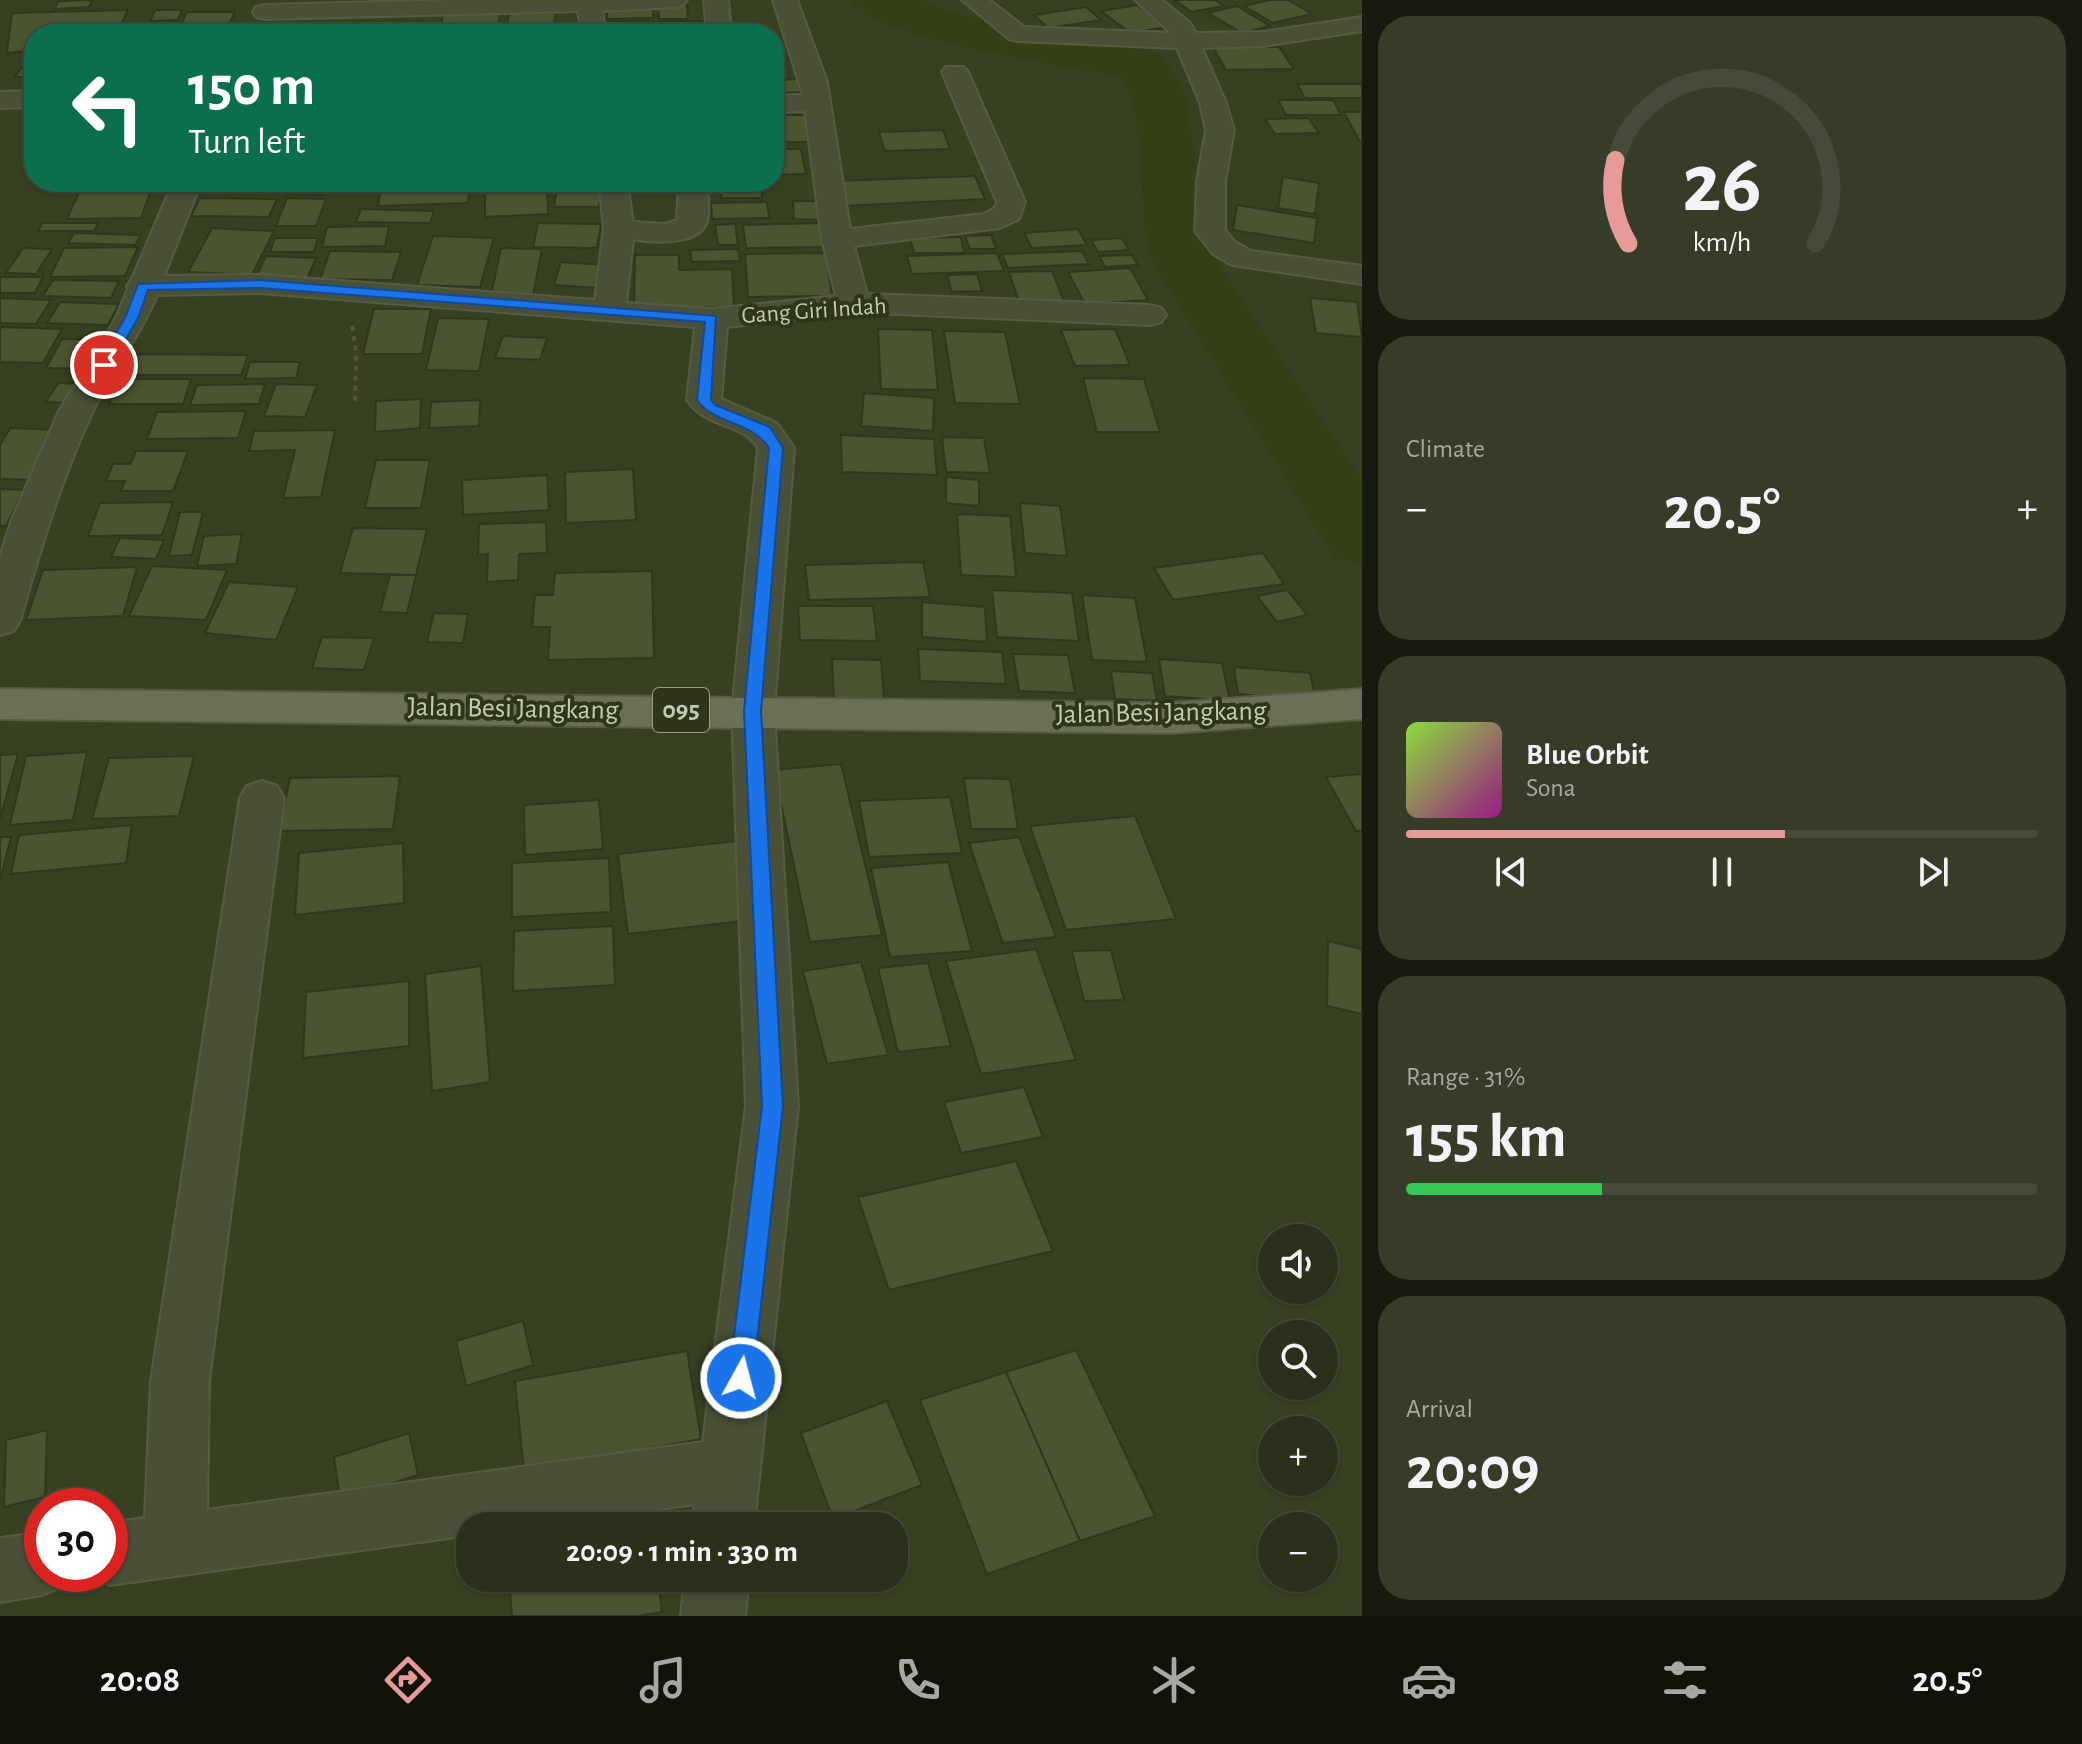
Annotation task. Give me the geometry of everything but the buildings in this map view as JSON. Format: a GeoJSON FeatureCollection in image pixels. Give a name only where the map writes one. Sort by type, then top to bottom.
{"type":"FeatureCollection","features":[{"type":"Feature","properties":{"kind":"main road","name":"Jalan Besi Jangkang"},"geometry":{"type":"LineString","coordinates":[[0,704],[1171,718],[1362,704]]}},
{"type":"Feature","properties":{"kind":"street"},"geometry":{"type":"LineString","coordinates":[[264,15],[541,2],[589,4],[675,0]]}},
{"type":"Feature","properties":{"kind":"street"},"geometry":{"type":"LineString","coordinates":[[716,0],[718,24]]}},
{"type":"Feature","properties":{"kind":"street"},"geometry":{"type":"LineString","coordinates":[[785,0],[814,82],[837,239],[854,303]]}},
{"type":"Feature","properties":{"kind":"street"},"geometry":{"type":"LineString","coordinates":[[974,0],[1018,34],[1189,41],[1264,39],[1344,27]]}},
{"type":"Feature","properties":{"kind":"street"},"geometry":{"type":"LineString","coordinates":[[1147,0],[1172,19],[1189,41],[1220,130],[1211,181],[1210,231],[1224,248],[1243,259],[1362,275]]}},
{"type":"Feature","properties":{"kind":"street"},"geometry":{"type":"LineString","coordinates":[[589,4],[592,24]]}},
{"type":"Feature","properties":{"kind":"street"},"geometry":{"type":"LineString","coordinates":[[430,24],[432,8]]}},
{"type":"Feature","properties":{"kind":"street"},"geometry":{"type":"LineString","coordinates":[[837,239],[990,222],[1009,213],[1011,202],[955,72]]}},
{"type":"Feature","properties":{"kind":"street"},"geometry":{"type":"LineString","coordinates":[[0,100],[24,99]]}},
{"type":"Feature","properties":{"kind":"street"},"geometry":{"type":"LineString","coordinates":[[784,104],[817,103]]}},
{"type":"Feature","properties":{"kind":"street"},"geometry":{"type":"LineString","coordinates":[[0,621],[30,519],[70,425],[132,318],[142,286],[183,192]]}},
{"type":"Feature","properties":{"kind":"street"},"geometry":{"type":"LineString","coordinates":[[609,311],[619,228],[614,192]]}},
{"type":"Feature","properties":{"kind":"street"},"geometry":{"type":"LineString","coordinates":[[619,228],[663,235],[679,232],[692,224],[693,192]]}},
{"type":"Feature","properties":{"kind":"street","name":"Gang Giri Indah"},"geometry":{"type":"LineString","coordinates":[[142,286],[260,284],[712,319],[854,303],[1150,315]]}},
{"type":"Feature","properties":{"kind":"street"},"geometry":{"type":"LineString","coordinates":[[128,1551],[175,1544],[727,1498],[772,1106],[753,711],[776,448],[765,430],[710,408],[704,400],[712,319]]}},
{"type":"Feature","properties":{"kind":"street"},"geometry":{"type":"LineString","coordinates":[[175,1544],[180,1381],[262,798]]}},
{"type":"Feature","properties":{"kind":"street"},"geometry":{"type":"LineString","coordinates":[[0,1570],[24,1567]]}},
{"type":"Feature","properties":{"kind":"street"},"geometry":{"type":"LineString","coordinates":[[713,1616],[716,1592]]}},
{"type":"Feature","properties":{"kind":"path"},"geometry":{"type":"LineString","coordinates":[[346,291],[356,352],[355,404]]}},
{"type":"Feature","properties":{"kind":"waterway"},"geometry":{"type":"LineString","coordinates":[[875,0],[947,28],[1139,64],[1151,79],[1159,100],[1172,211],[1182,258],[1362,539]]}},
{"type":"Feature","properties":{"kind":"route"},"geometry":{"type":"LineString","coordinates":[[104,365],[132,318],[142,286],[260,284],[712,319],[704,400],[710,408],[765,430],[776,448],[753,711],[772,1106],[741,1378]]}}]}
